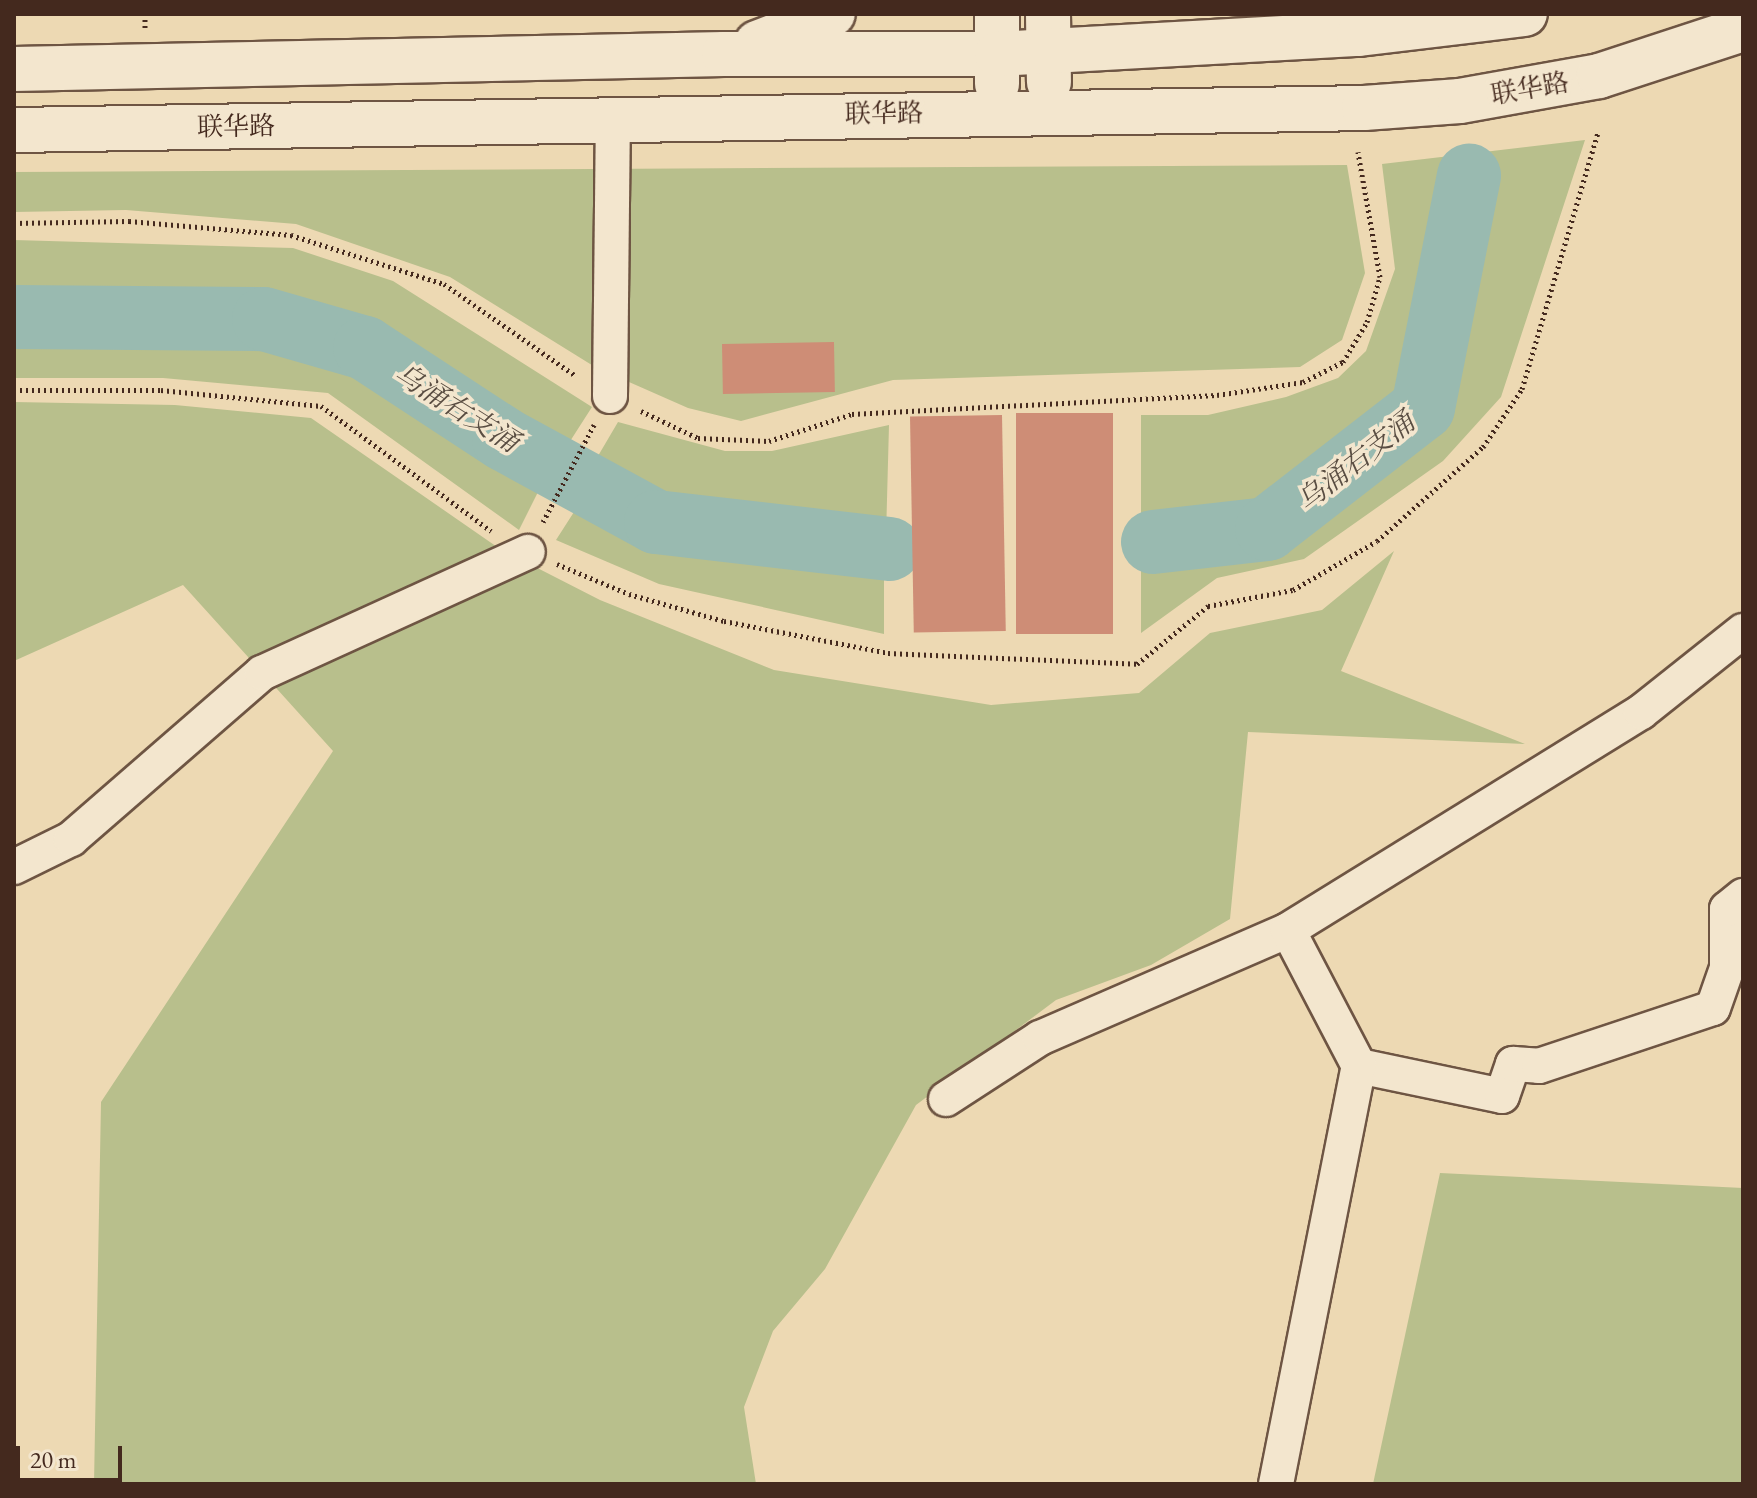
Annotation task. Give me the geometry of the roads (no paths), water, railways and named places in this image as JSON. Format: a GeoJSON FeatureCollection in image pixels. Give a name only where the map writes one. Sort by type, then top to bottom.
{"type":"FeatureCollection","features":[{"type":"Feature","properties":{"kind":"street"},"geometry":{"type":"LineString","coordinates":[[724,54],[833,14]]}},
{"type":"Feature","properties":{"kind":"street"},"geometry":{"type":"LineString","coordinates":[[14,69],[724,54],[997,34],[1359,34],[1525,14]]}},
{"type":"Feature","properties":{"kind":"street","name":"联华路"},"geometry":{"type":"LineString","coordinates":[[14,130],[1364,108],[1460,101],[1599,76],[1743,29]]}},
{"type":"Feature","properties":{"kind":"street"},"geometry":{"type":"LineString","coordinates":[[1049,33],[1050,113]]}},
{"type":"Feature","properties":{"kind":"street"},"geometry":{"type":"LineString","coordinates":[[997,34],[998,113]]}},
{"type":"Feature","properties":{"kind":"street"},"geometry":{"type":"LineString","coordinates":[[606,404],[613,120]]}},
{"type":"Feature","properties":{"kind":"street"},"geometry":{"type":"LineString","coordinates":[[14,867],[71,839],[262,673],[532,544]]}},
{"type":"Feature","properties":{"kind":"street"},"geometry":{"type":"LineString","coordinates":[[946,1099],[1040,1038],[1288,930],[1641,712],[1743,631]]}},
{"type":"Feature","properties":{"kind":"street"},"geometry":{"type":"LineString","coordinates":[[1359,1066],[1502,1096],[1513,1064],[1539,1066],[1713,1008],[1727,968],[1727,909],[1743,896]]}},
{"type":"Feature","properties":{"kind":"street"},"geometry":{"type":"LineString","coordinates":[[1276,1484],[1359,1066],[1288,930]]}},
{"type":"Feature","properties":{"kind":"waterway","name":"乌涌右支涌"},"geometry":{"type":"LineString","coordinates":[[1153,542],[1267,529],[1423,408],[1469,176]]}},
{"type":"Feature","properties":{"kind":"waterway","name":"乌涌右支涌"},"geometry":{"type":"LineString","coordinates":[[14,317],[264,319],[365,348],[504,439],[656,522],[889,549]]}}]}
